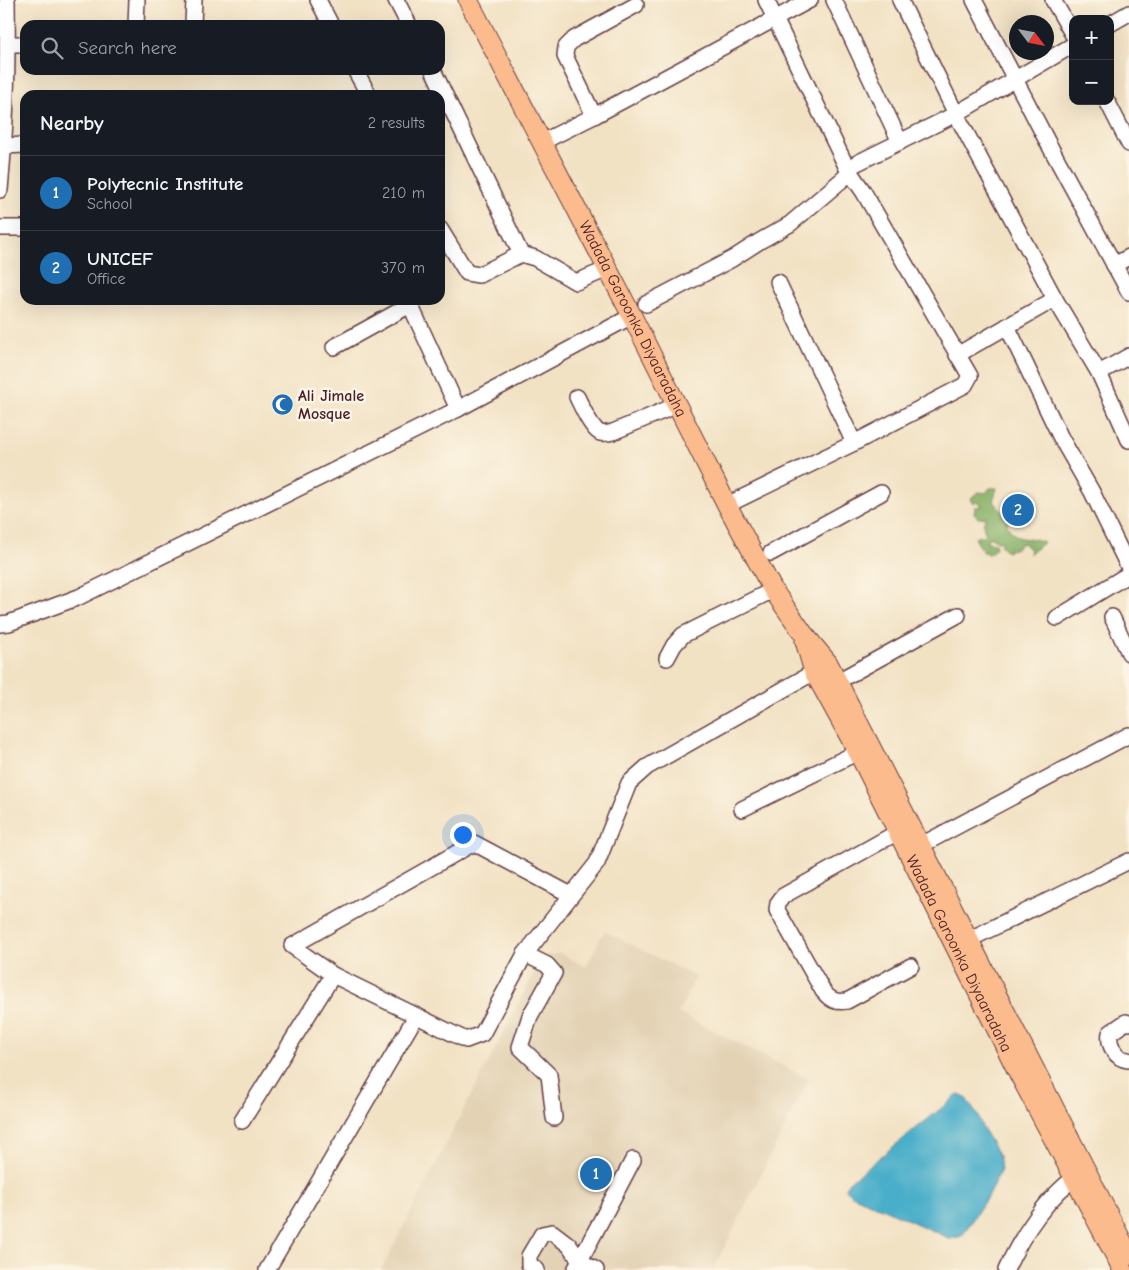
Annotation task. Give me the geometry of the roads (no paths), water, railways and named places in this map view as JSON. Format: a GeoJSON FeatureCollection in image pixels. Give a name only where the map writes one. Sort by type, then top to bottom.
{"type":"FeatureCollection","features":[{"type":"Feature","properties":{"kind":"main road","name":"Wadada Garoonka Diyaaradaha"},"geometry":{"type":"LineString","coordinates":[[468,0],[608,269],[639,310],[677,405],[727,505],[773,590],[803,633],[821,668],[858,752],[898,832],[914,849]]}},
{"type":"Feature","properties":{"kind":"main road","name":"Wadada Garoonka Diyaaradaha"},"geometry":{"type":"LineString","coordinates":[[821,668],[838,681],[914,849],[1080,1174],[1123,1265]]}},
{"type":"Feature","properties":{"kind":"street"},"geometry":{"type":"LineString","coordinates":[[0,190],[4,146],[7,0]]}},
{"type":"Feature","properties":{"kind":"street"},"geometry":{"type":"LineString","coordinates":[[136,20],[137,0]]}},
{"type":"Feature","properties":{"kind":"street"},"geometry":{"type":"LineString","coordinates":[[193,20],[194,0]]}},
{"type":"Feature","properties":{"kind":"street"},"geometry":{"type":"LineString","coordinates":[[318,0],[329,20]]}},
{"type":"Feature","properties":{"kind":"street"},"geometry":{"type":"LineString","coordinates":[[396,0],[406,20]]}},
{"type":"Feature","properties":{"kind":"street"},"geometry":{"type":"LineString","coordinates":[[727,505],[854,443],[965,385],[970,376],[849,170],[766,0]]}},
{"type":"Feature","properties":{"kind":"street"},"geometry":{"type":"LineString","coordinates":[[542,142],[810,0]]}},
{"type":"Feature","properties":{"kind":"street"},"geometry":{"type":"LineString","coordinates":[[834,0],[900,142]]}},
{"type":"Feature","properties":{"kind":"street"},"geometry":{"type":"LineString","coordinates":[[900,0],[956,114],[1055,299],[1099,373],[1129,440]]}},
{"type":"Feature","properties":{"kind":"street"},"geometry":{"type":"LineString","coordinates":[[974,0],[1046,141],[1129,292]]}},
{"type":"Feature","properties":{"kind":"street"},"geometry":{"type":"LineString","coordinates":[[1053,0],[1069,28]]}},
{"type":"Feature","properties":{"kind":"street"},"geometry":{"type":"LineString","coordinates":[[594,116],[565,56],[566,47],[574,39],[636,5]]}},
{"type":"Feature","properties":{"kind":"street"},"geometry":{"type":"LineString","coordinates":[[1114,22],[1129,13]]}},
{"type":"Feature","properties":{"kind":"street"},"geometry":{"type":"LineString","coordinates":[[7,44],[20,44]]}},
{"type":"Feature","properties":{"kind":"street"},"geometry":{"type":"LineString","coordinates":[[0,624],[9,623],[79,597],[458,408],[732,259],[790,224],[849,170],[956,114],[1069,47]]}},
{"type":"Feature","properties":{"kind":"street"},"geometry":{"type":"LineString","coordinates":[[358,75],[366,90]]}},
{"type":"Feature","properties":{"kind":"street"},"geometry":{"type":"LineString","coordinates":[[435,75],[443,90]]}},
{"type":"Feature","properties":{"kind":"street"},"geometry":{"type":"LineString","coordinates":[[445,95],[521,254]]}},
{"type":"Feature","properties":{"kind":"street"},"geometry":{"type":"LineString","coordinates":[[1109,105],[1129,144]]}},
{"type":"Feature","properties":{"kind":"street"},"geometry":{"type":"LineString","coordinates":[[4,146],[20,145]]}},
{"type":"Feature","properties":{"kind":"street"},"geometry":{"type":"LineString","coordinates":[[0,228],[20,228]]}},
{"type":"Feature","properties":{"kind":"street"},"geometry":{"type":"LineString","coordinates":[[445,237],[466,273],[479,275],[521,254],[535,258],[576,282],[608,269]]}},
{"type":"Feature","properties":{"kind":"street"},"geometry":{"type":"LineString","coordinates":[[1114,265],[1129,257]]}},
{"type":"Feature","properties":{"kind":"street"},"geometry":{"type":"LineString","coordinates":[[778,282],[854,443]]}},
{"type":"Feature","properties":{"kind":"street"},"geometry":{"type":"LineString","coordinates":[[956,355],[1055,299]]}},
{"type":"Feature","properties":{"kind":"street"},"geometry":{"type":"LineString","coordinates":[[334,347],[406,305]]}},
{"type":"Feature","properties":{"kind":"street"},"geometry":{"type":"LineString","coordinates":[[410,305],[458,408]]}},
{"type":"Feature","properties":{"kind":"street"},"geometry":{"type":"LineString","coordinates":[[1007,326],[1061,438],[1092,492],[1129,568]]}},
{"type":"Feature","properties":{"kind":"street"},"geometry":{"type":"LineString","coordinates":[[1099,373],[1129,356]]}},
{"type":"Feature","properties":{"kind":"street"},"geometry":{"type":"LineString","coordinates":[[577,398],[590,421],[598,432],[602,434],[613,432],[677,405]]}},
{"type":"Feature","properties":{"kind":"street"},"geometry":{"type":"LineString","coordinates":[[771,553],[882,493]]}},
{"type":"Feature","properties":{"kind":"street"},"geometry":{"type":"LineString","coordinates":[[1057,618],[1129,574]]}},
{"type":"Feature","properties":{"kind":"street"},"geometry":{"type":"LineString","coordinates":[[667,658],[674,645],[683,635],[773,590]]}},
{"type":"Feature","properties":{"kind":"street"},"geometry":{"type":"LineString","coordinates":[[838,681],[958,615]]}},
{"type":"Feature","properties":{"kind":"street"},"geometry":{"type":"LineString","coordinates":[[1112,617],[1129,653]]}},
{"type":"Feature","properties":{"kind":"street"},"geometry":{"type":"LineString","coordinates":[[571,895],[474,843],[292,946],[333,975],[466,1040],[482,1034],[525,954],[597,863],[629,783],[647,768],[821,668]]}},
{"type":"Feature","properties":{"kind":"street"},"geometry":{"type":"LineString","coordinates":[[914,849],[1129,735]]}},
{"type":"Feature","properties":{"kind":"street"},"geometry":{"type":"LineString","coordinates":[[742,809],[858,752]]}},
{"type":"Feature","properties":{"kind":"street"},"geometry":{"type":"LineString","coordinates":[[898,832],[783,896],[778,903],[777,910],[824,991],[828,997],[837,1002],[847,1001],[911,966]]}},
{"type":"Feature","properties":{"kind":"street"},"geometry":{"type":"LineString","coordinates":[[962,943],[1129,861]]}},
{"type":"Feature","properties":{"kind":"street"},"geometry":{"type":"LineString","coordinates":[[525,954],[547,965],[554,973],[530,1016],[520,1047],[550,1074],[554,1118]]}},
{"type":"Feature","properties":{"kind":"street"},"geometry":{"type":"LineString","coordinates":[[242,1121],[333,975]]}},
{"type":"Feature","properties":{"kind":"street"},"geometry":{"type":"LineString","coordinates":[[267,1270],[416,1016]]}},
{"type":"Feature","properties":{"kind":"street"},"geometry":{"type":"LineString","coordinates":[[1129,1023],[1126,1022],[1110,1033],[1109,1041],[1117,1056],[1129,1060]]}},
{"type":"Feature","properties":{"kind":"street"},"geometry":{"type":"LineString","coordinates":[[577,1265],[633,1160]]}},
{"type":"Feature","properties":{"kind":"street"},"geometry":{"type":"LineString","coordinates":[[1006,1270],[1014,1251],[1031,1224],[1049,1203],[1080,1174]]}},
{"type":"Feature","properties":{"kind":"street"},"geometry":{"type":"LineString","coordinates":[[537,1270],[529,1264],[529,1256],[542,1234],[552,1232],[570,1245],[577,1265]]}},
{"type":"Feature","properties":{"kind":"street"},"geometry":{"type":"LineString","coordinates":[[577,1265],[596,1270]]}},
{"type":"Feature","properties":{"kind":"water"},"geometry":{"type":"Polygon","coordinates":[[[958,1095],[965,1097],[978,1116],[983,1129],[999,1156],[1001,1170],[989,1194],[962,1236],[951,1239],[850,1194],[845,1188],[849,1182],[958,1095]]]}},
{"type":"Feature","properties":{"kind":"place","name":"Ali Jimale Mosque"},"geometry":{"type":"Point","coordinates":[282,405]}},
{"type":"Feature","properties":{"kind":"place","name":"UNICEF"},"geometry":{"type":"Point","coordinates":[1018,510]}},
{"type":"Feature","properties":{"kind":"place","name":"Polytecnic Institute"},"geometry":{"type":"Point","coordinates":[596,1174]}}]}
